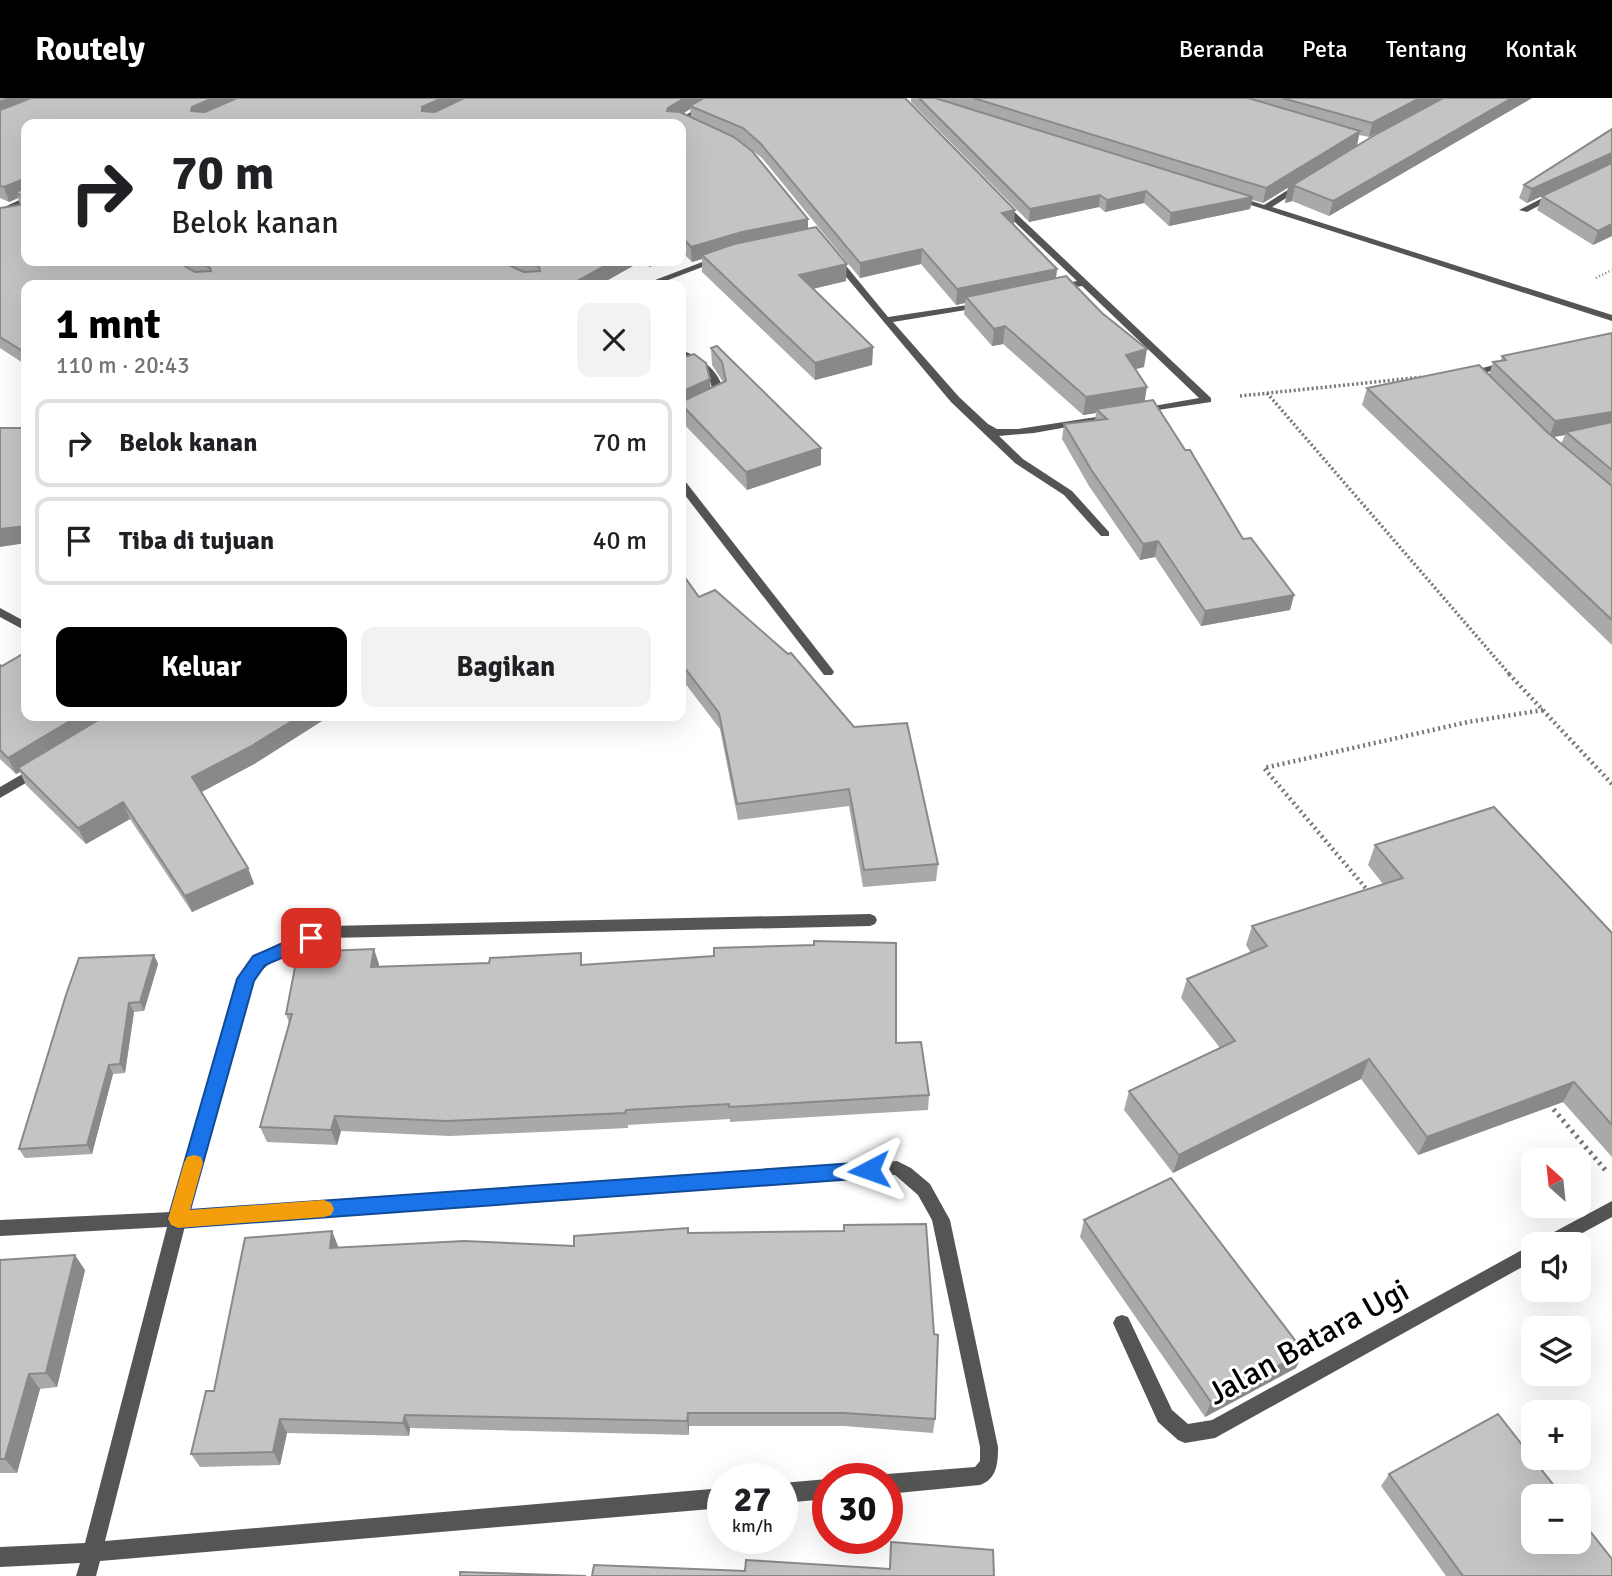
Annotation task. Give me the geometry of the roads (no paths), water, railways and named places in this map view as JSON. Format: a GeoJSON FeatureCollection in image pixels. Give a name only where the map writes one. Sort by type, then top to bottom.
{"type":"FeatureCollection","features":[{"type":"Feature","properties":{"kind":"street"},"geometry":{"type":"LineString","coordinates":[[684,119],[721,98]]}},
{"type":"Feature","properties":{"kind":"street"},"geometry":{"type":"LineString","coordinates":[[1265,208],[1307,181]]}},
{"type":"Feature","properties":{"kind":"street"},"geometry":{"type":"LineString","coordinates":[[1524,210],[1562,192]]}},
{"type":"Feature","properties":{"kind":"street"},"geometry":{"type":"LineString","coordinates":[[1226,196],[1612,318]]}},
{"type":"Feature","properties":{"kind":"street"},"geometry":{"type":"LineString","coordinates":[[982,425],[995,432],[1015,432],[1207,400],[995,199]]}},
{"type":"Feature","properties":{"kind":"street"},"geometry":{"type":"LineString","coordinates":[[0,212],[21,202]]}},
{"type":"Feature","properties":{"kind":"street"},"geometry":{"type":"LineString","coordinates":[[826,247],[886,320],[982,425],[1019,461],[1068,493],[1105,534]]}},
{"type":"Feature","properties":{"kind":"street"},"geometry":{"type":"LineString","coordinates":[[659,280],[694,265],[733,254]]}},
{"type":"Feature","properties":{"kind":"street"},"geometry":{"type":"LineString","coordinates":[[1046,291],[1084,283]]}},
{"type":"Feature","properties":{"kind":"street"},"geometry":{"type":"LineString","coordinates":[[886,320],[918,317],[995,302]]}},
{"type":"Feature","properties":{"kind":"street"},"geometry":{"type":"LineString","coordinates":[[686,356],[710,370],[720,387],[719,397],[686,413]]}},
{"type":"Feature","properties":{"kind":"street"},"geometry":{"type":"LineString","coordinates":[[1491,391],[1472,372],[1523,361]]}},
{"type":"Feature","properties":{"kind":"street"},"geometry":{"type":"LineString","coordinates":[[686,489],[828,672]]}},
{"type":"Feature","properties":{"kind":"street"},"geometry":{"type":"LineString","coordinates":[[0,612],[21,624]]}},
{"type":"Feature","properties":{"kind":"street"},"geometry":{"type":"LineString","coordinates":[[0,793],[46,765]]}},
{"type":"Feature","properties":{"kind":"street"},"geometry":{"type":"LineString","coordinates":[[86,1576],[178,1219],[246,979],[259,961],[292,944],[330,932],[870,920]]}},
{"type":"Feature","properties":{"kind":"street"},"geometry":{"type":"LineString","coordinates":[[0,1228],[178,1219],[897,1168],[912,1177],[929,1193],[941,1220],[989,1447],[989,1464],[980,1476],[903,1483]]}},
{"type":"Feature","properties":{"kind":"street"},"geometry":{"type":"LineString","coordinates":[[1569,1232],[1612,1208]]}},
{"type":"Feature","properties":{"kind":"street","name":"Jalan Batara Ugi"},"geometry":{"type":"LineString","coordinates":[[1122,1324],[1165,1416],[1185,1434],[1214,1429],[1521,1259]]}},
{"type":"Feature","properties":{"kind":"street"},"geometry":{"type":"LineString","coordinates":[[0,1557],[92,1552],[707,1499]]}}]}
